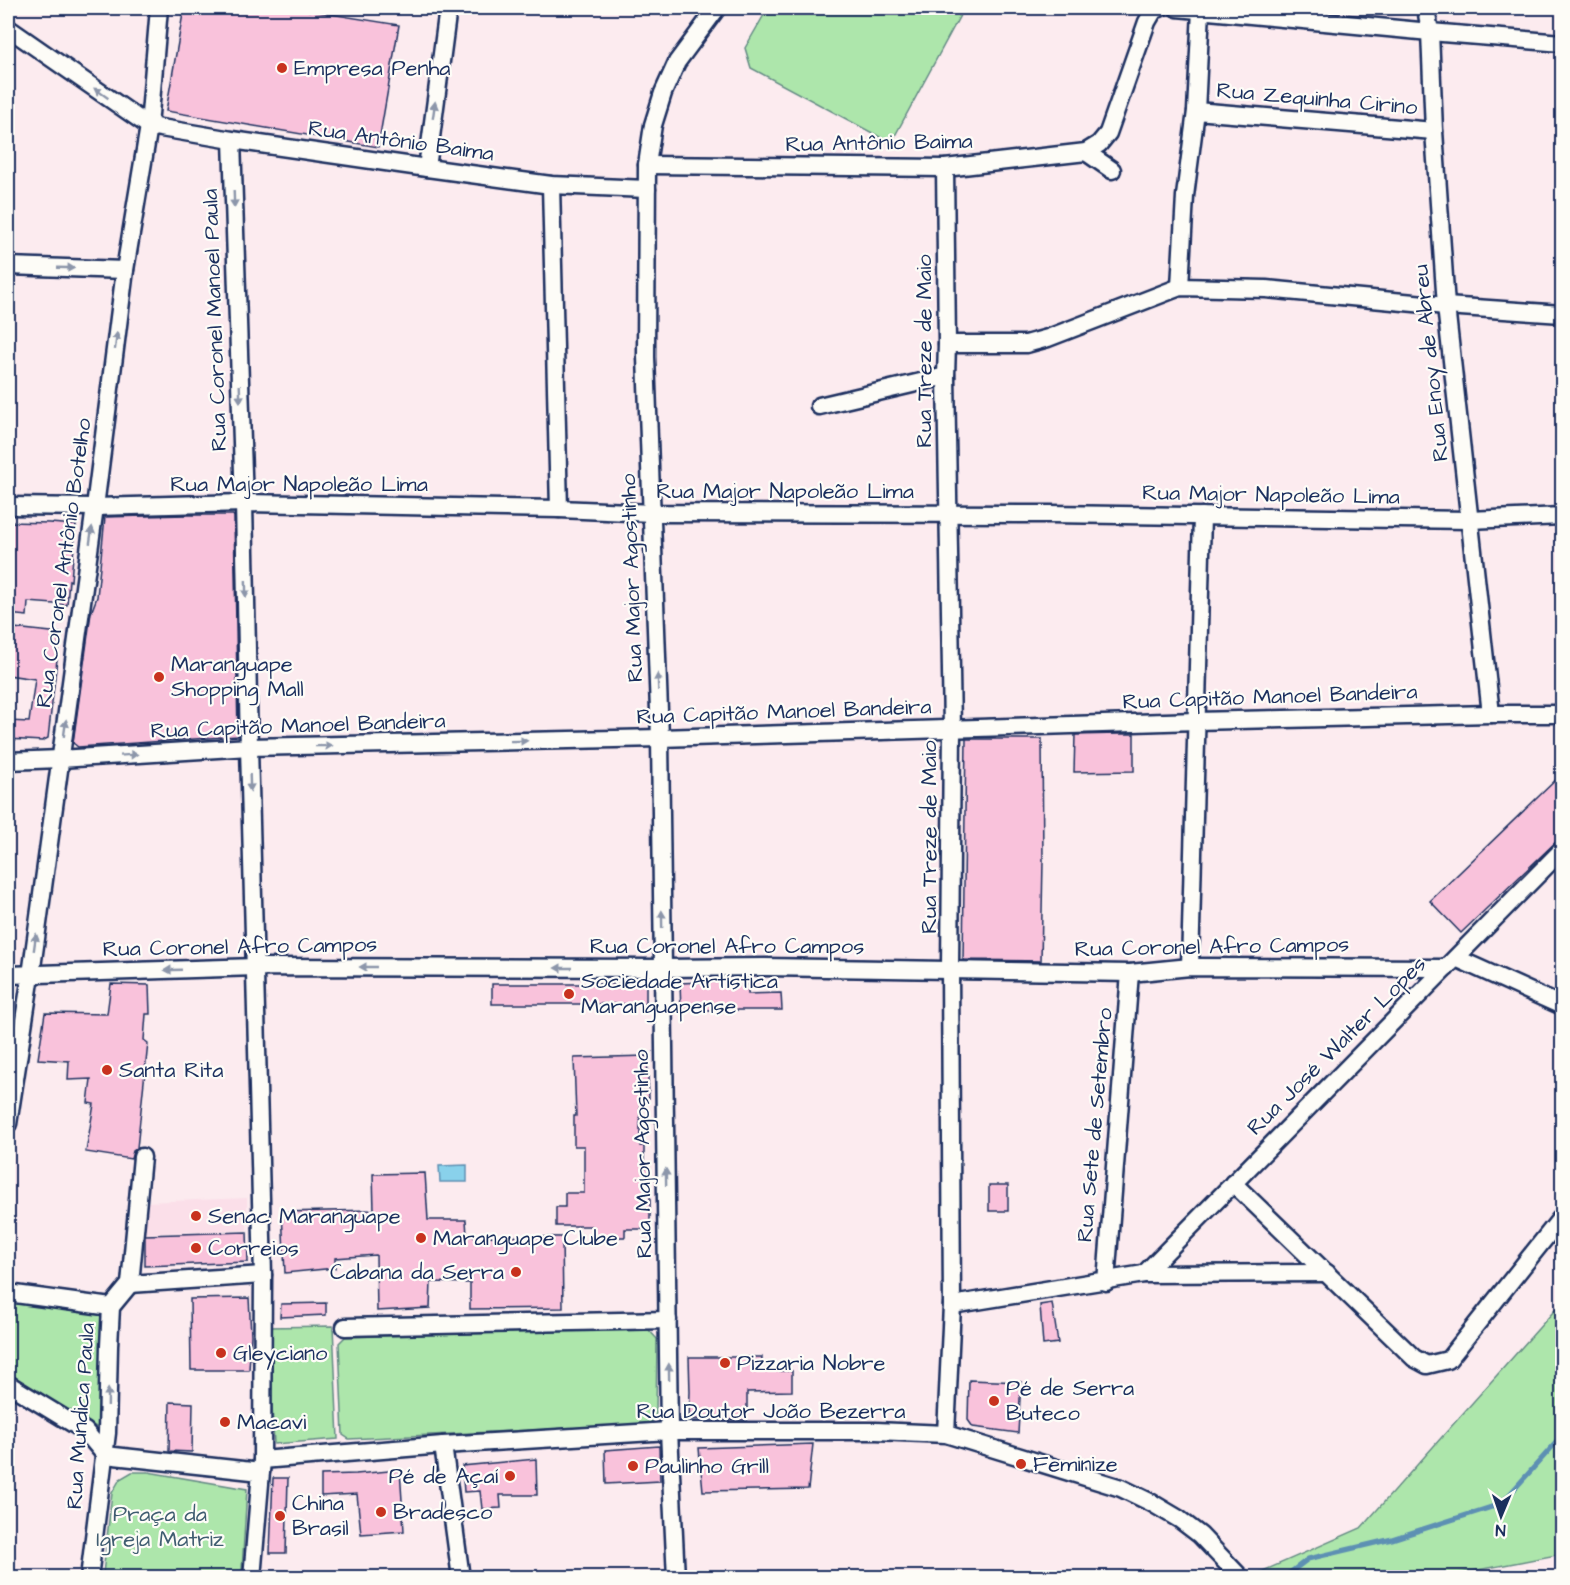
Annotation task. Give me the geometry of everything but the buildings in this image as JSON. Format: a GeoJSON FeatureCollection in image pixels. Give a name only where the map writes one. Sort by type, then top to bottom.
{"type":"FeatureCollection","features":[{"type":"Feature","properties":{"kind":"street","name":"Rua Coronel Antônio Botelho"},"geometry":{"type":"LineString","coordinates":[[8,1124],[31,975],[125,270],[149,126],[159,8]]}},
{"type":"Feature","properties":{"kind":"street"},"geometry":{"type":"LineString","coordinates":[[427,168],[448,8]]}},
{"type":"Feature","properties":{"kind":"street","name":"Rua Major Agostinho"},"geometry":{"type":"LineString","coordinates":[[676,1578],[669,1431],[660,738],[646,357],[648,165],[653,125],[676,62],[717,8]]}},
{"type":"Feature","properties":{"kind":"street"},"geometry":{"type":"LineString","coordinates":[[1112,170],[1086,152],[1099,144],[1108,134],[1147,22],[1154,10],[1160,8]]}},
{"type":"Feature","properties":{"kind":"street","name":"Rua Enoy de Abreu"},"geometry":{"type":"LineString","coordinates":[[1426,8],[1430,32],[1446,306],[1491,714]]}},
{"type":"Feature","properties":{"kind":"street"},"geometry":{"type":"LineString","coordinates":[[1180,287],[1185,196],[1196,111],[1192,9],[1563,43]]}},
{"type":"Feature","properties":{"kind":"street"},"geometry":{"type":"LineString","coordinates":[[8,28],[149,126]]}},
{"type":"Feature","properties":{"kind":"street","name":"Rua Zequinha Cirino"},"geometry":{"type":"LineString","coordinates":[[1196,111],[1434,131]]}},
{"type":"Feature","properties":{"kind":"street","name":"Rua Antônio Baima"},"geometry":{"type":"LineString","coordinates":[[149,126],[551,185],[648,189]]}},
{"type":"Feature","properties":{"kind":"street","name":"Rua Coronel Manoel Paula"},"geometry":{"type":"LineString","coordinates":[[232,140],[264,1275],[262,1466],[252,1578]]}},
{"type":"Feature","properties":{"kind":"street","name":"Rua Antônio Baima"},"geometry":{"type":"LineString","coordinates":[[648,165],[945,168],[1086,152]]}},
{"type":"Feature","properties":{"kind":"street","name":"Rua Treze de Maio"},"geometry":{"type":"LineString","coordinates":[[945,168],[952,729],[950,969],[952,1305],[946,1434]]}},
{"type":"Feature","properties":{"kind":"street"},"geometry":{"type":"LineString","coordinates":[[551,185],[559,509]]}},
{"type":"Feature","properties":{"kind":"street"},"geometry":{"type":"LineString","coordinates":[[8,266],[125,270]]}},
{"type":"Feature","properties":{"kind":"street"},"geometry":{"type":"LineString","coordinates":[[947,344],[1026,344],[1048,338],[1180,287],[1266,289],[1446,306],[1563,314]]}},
{"type":"Feature","properties":{"kind":"street"},"geometry":{"type":"LineString","coordinates":[[819,406],[946,376]]}},
{"type":"Feature","properties":{"kind":"street","name":"Rua Major Napoleão Lima"},"geometry":{"type":"LineString","coordinates":[[8,506],[95,507],[244,503],[653,513],[1050,514],[1469,520],[1563,516]]}},
{"type":"Feature","properties":{"kind":"street"},"geometry":{"type":"LineString","coordinates":[[1190,967],[1202,516]]}},
{"type":"Feature","properties":{"kind":"street","name":"Rua Capitão Manoel Bandeira"},"geometry":{"type":"LineString","coordinates":[[8,761],[249,747],[660,738],[1196,721],[1563,714]]}},
{"type":"Feature","properties":{"kind":"street","name":"Rua José Walter Lopes"},"geometry":{"type":"LineString","coordinates":[[1144,1274],[1563,850]]}},
{"type":"Feature","properties":{"kind":"street"},"geometry":{"type":"LineString","coordinates":[[1451,963],[1563,1006]]}},
{"type":"Feature","properties":{"kind":"street","name":"Rua Coronel Afro Campos"},"geometry":{"type":"LineString","coordinates":[[8,975],[256,967],[765,967],[1130,973],[1190,967],[1451,963]]}},
{"type":"Feature","properties":{"kind":"street","name":"Rua Sete de Setembro"},"geometry":{"type":"LineString","coordinates":[[1106,1282],[1130,973]]}},
{"type":"Feature","properties":{"kind":"street"},"geometry":{"type":"LineString","coordinates":[[142,1157],[130,1284],[264,1275]]}},
{"type":"Feature","properties":{"kind":"street"},"geometry":{"type":"LineString","coordinates":[[1233,1183],[1414,1358],[1427,1365],[1448,1360],[1561,1218]]}},
{"type":"Feature","properties":{"kind":"street"},"geometry":{"type":"LineString","coordinates":[[952,1305],[1106,1282],[1144,1274],[1327,1273]]}},
{"type":"Feature","properties":{"kind":"street","name":"Rua Mundica Paula"},"geometry":{"type":"LineString","coordinates":[[89,1578],[105,1455],[111,1307],[130,1284]]}},
{"type":"Feature","properties":{"kind":"street"},"geometry":{"type":"LineString","coordinates":[[8,1293],[111,1307]]}},
{"type":"Feature","properties":{"kind":"street"},"geometry":{"type":"LineString","coordinates":[[345,1327],[668,1320]]}},
{"type":"Feature","properties":{"kind":"street"},"geometry":{"type":"LineString","coordinates":[[8,1384],[85,1431],[105,1455]]}},
{"type":"Feature","properties":{"kind":"street"},"geometry":{"type":"LineString","coordinates":[[8,1394],[85,1431]]}},
{"type":"Feature","properties":{"kind":"street","name":"Rua Doutor João Bezerra"},"geometry":{"type":"LineString","coordinates":[[105,1455],[262,1466],[443,1445],[669,1431],[876,1431],[946,1434],[1121,1488],[1152,1503],[1200,1535],[1241,1578]]}},
{"type":"Feature","properties":{"kind":"street"},"geometry":{"type":"LineString","coordinates":[[443,1445],[461,1578]]}},
{"type":"Feature","properties":{"kind":"shaded area","name":"Senac Maranguape"},"geometry":{"type":"Polygon","coordinates":[[[247,1198],[247,1230],[143,1234],[145,1202],[247,1198]]]}},
{"type":"Feature","properties":{"kind":"green space"},"geometry":{"type":"Polygon","coordinates":[[[768,8],[964,8],[891,143],[751,68],[745,48],[768,8]]]}},
{"type":"Feature","properties":{"kind":"green space"},"geometry":{"type":"Polygon","coordinates":[[[12,1302],[111,1316],[107,1433],[8,1378],[8,1304],[12,1302]]]}},
{"type":"Feature","properties":{"kind":"green space"},"geometry":{"type":"Polygon","coordinates":[[[1562,1302],[1562,1554],[1441,1577],[1247,1578],[1361,1528],[1562,1302]]]}},
{"type":"Feature","properties":{"kind":"green space"},"geometry":{"type":"Polygon","coordinates":[[[333,1326],[338,1439],[274,1444],[268,1327],[333,1326]]]}},
{"type":"Feature","properties":{"kind":"green space"},"geometry":{"type":"Polygon","coordinates":[[[648,1329],[657,1339],[656,1415],[650,1424],[349,1439],[343,1435],[339,1343],[345,1337],[648,1329]]]}},
{"type":"Feature","properties":{"kind":"green space","name":"Praça da Igreja Matriz"},"geometry":{"type":"Polygon","coordinates":[[[132,1472],[148,1472],[247,1489],[242,1570],[239,1577],[106,1577],[103,1574],[112,1493],[120,1479],[132,1472]]]}},
{"type":"Feature","properties":{"kind":"water"},"geometry":{"type":"Polygon","coordinates":[[[467,1165],[467,1182],[440,1182],[439,1166],[467,1165]]]}},
{"type":"Feature","properties":{"kind":"waterway"},"geometry":{"type":"LineString","coordinates":[[1283,1578],[1308,1559],[1392,1539],[1501,1504],[1562,1436]]}},
{"type":"Feature","properties":{"kind":"place","name":"Empresa Penha"},"geometry":{"type":"Point","coordinates":[282,68]}},
{"type":"Feature","properties":{"kind":"place","name":"Maranguape Shopping Mall"},"geometry":{"type":"Point","coordinates":[159,677]}},
{"type":"Feature","properties":{"kind":"place","name":"Sociedade Artística Maranguapense"},"geometry":{"type":"Point","coordinates":[569,994]}},
{"type":"Feature","properties":{"kind":"place","name":"Santa Rita"},"geometry":{"type":"Point","coordinates":[107,1070]}},
{"type":"Feature","properties":{"kind":"place","name":"Senac Maranguape"},"geometry":{"type":"Point","coordinates":[196,1216]}},
{"type":"Feature","properties":{"kind":"place","name":"Maranguape Clube"},"geometry":{"type":"Point","coordinates":[421,1238]}},
{"type":"Feature","properties":{"kind":"place","name":"Correios"},"geometry":{"type":"Point","coordinates":[196,1248]}},
{"type":"Feature","properties":{"kind":"place","name":"Cabana da Serra"},"geometry":{"type":"Point","coordinates":[516,1272]}},
{"type":"Feature","properties":{"kind":"place","name":"Gleyciano"},"geometry":{"type":"Point","coordinates":[221,1353]}},
{"type":"Feature","properties":{"kind":"place","name":"Pizzaria Nobre"},"geometry":{"type":"Point","coordinates":[725,1363]}},
{"type":"Feature","properties":{"kind":"place","name":"Pé de Serra Buteco"},"geometry":{"type":"Point","coordinates":[994,1401]}},
{"type":"Feature","properties":{"kind":"place","name":"Macavi"},"geometry":{"type":"Point","coordinates":[225,1422]}},
{"type":"Feature","properties":{"kind":"place","name":"Feminize"},"geometry":{"type":"Point","coordinates":[1021,1464]}},
{"type":"Feature","properties":{"kind":"place","name":"Paulinho Grill"},"geometry":{"type":"Point","coordinates":[633,1466]}},
{"type":"Feature","properties":{"kind":"place","name":"Pé de Açaí"},"geometry":{"type":"Point","coordinates":[510,1476]}},
{"type":"Feature","properties":{"kind":"place","name":"Bradesco"},"geometry":{"type":"Point","coordinates":[381,1512]}},
{"type":"Feature","properties":{"kind":"place","name":"China Brasil"},"geometry":{"type":"Point","coordinates":[280,1516]}}]}
